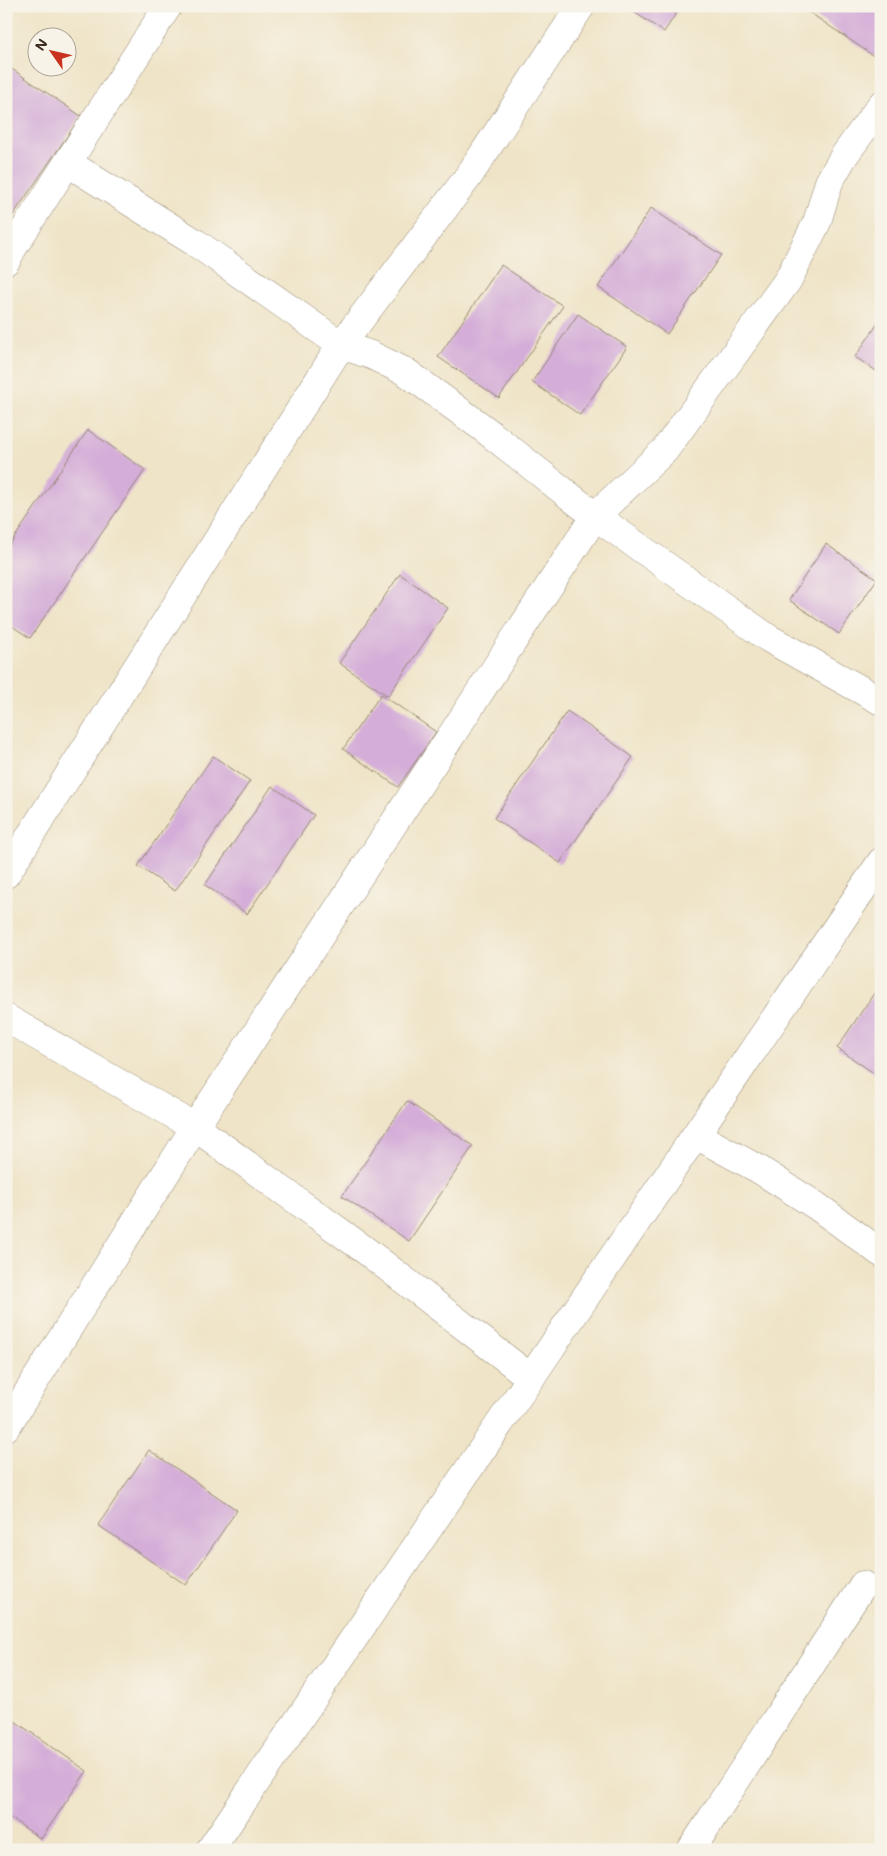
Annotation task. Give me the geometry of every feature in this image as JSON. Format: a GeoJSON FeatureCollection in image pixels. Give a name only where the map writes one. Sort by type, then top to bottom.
{"type":"FeatureCollection","features":[{"type":"Feature","properties":{"kind":"street"},"geometry":{"type":"LineString","coordinates":[[9,249],[68,163],[168,6]]}},
{"type":"Feature","properties":{"kind":"street"},"geometry":{"type":"LineString","coordinates":[[6,874],[341,345],[468,177],[581,6]]}},
{"type":"Feature","properties":{"kind":"street"},"geometry":{"type":"LineString","coordinates":[[6,1427],[195,1127],[595,516],[665,450],[788,280],[817,222],[828,182],[844,156],[881,106]]}},
{"type":"Feature","properties":{"kind":"street"},"geometry":{"type":"LineString","coordinates":[[68,163],[196,243],[341,345],[372,355],[406,372],[483,428],[595,516],[768,638],[881,701]]}},
{"type":"Feature","properties":{"kind":"street"},"geometry":{"type":"LineString","coordinates":[[210,1850],[881,862]]}},
{"type":"Feature","properties":{"kind":"street"},"geometry":{"type":"LineString","coordinates":[[6,1018],[195,1127],[365,1250],[531,1378]]}},
{"type":"Feature","properties":{"kind":"street"},"geometry":{"type":"LineString","coordinates":[[696,1134],[760,1170],[818,1207],[881,1253]]}},
{"type":"Feature","properties":{"kind":"street"},"geometry":{"type":"LineString","coordinates":[[691,1850],[863,1585]]}},
{"type":"Feature","properties":{"kind":"building"},"geometry":{"type":"Polygon","coordinates":[[[633,6],[681,6],[664,32],[631,10],[633,6]]]}},
{"type":"Feature","properties":{"kind":"building"},"geometry":{"type":"Polygon","coordinates":[[[800,6],[881,6],[881,61],[800,6]]]}},
{"type":"Feature","properties":{"kind":"building"},"geometry":{"type":"Polygon","coordinates":[[[6,65],[81,116],[9,221],[6,219],[6,65]]]}},
{"type":"Feature","properties":{"kind":"building"},"geometry":{"type":"Polygon","coordinates":[[[651,208],[721,255],[667,334],[598,287],[651,208]]]}},
{"type":"Feature","properties":{"kind":"building"},"geometry":{"type":"Polygon","coordinates":[[[501,265],[563,306],[499,398],[438,357],[501,265]]]}},
{"type":"Feature","properties":{"kind":"building"},"geometry":{"type":"Polygon","coordinates":[[[578,314],[627,347],[580,415],[532,382],[578,314]]]}},
{"type":"Feature","properties":{"kind":"building"},"geometry":{"type":"Polygon","coordinates":[[[881,319],[881,374],[855,357],[881,319]]]}},
{"type":"Feature","properties":{"kind":"building"},"geometry":{"type":"Polygon","coordinates":[[[88,430],[145,470],[30,638],[6,622],[6,550],[88,430]]]}},
{"type":"Feature","properties":{"kind":"building"},"geometry":{"type":"Polygon","coordinates":[[[826,544],[877,579],[839,634],[789,600],[826,544]]]}},
{"type":"Feature","properties":{"kind":"building"},"geometry":{"type":"Polygon","coordinates":[[[400,574],[448,608],[388,696],[339,663],[400,574]]]}},
{"type":"Feature","properties":{"kind":"building"},"geometry":{"type":"Polygon","coordinates":[[[381,694],[436,732],[398,787],[343,749],[381,694]]]}},
{"type":"Feature","properties":{"kind":"building"},"geometry":{"type":"Polygon","coordinates":[[[567,711],[633,757],[560,863],[494,818],[567,711]]]}},
{"type":"Feature","properties":{"kind":"building"},"geometry":{"type":"Polygon","coordinates":[[[213,756],[250,781],[175,891],[138,866],[213,756]]]}},
{"type":"Feature","properties":{"kind":"building"},"geometry":{"type":"Polygon","coordinates":[[[272,786],[314,815],[247,914],[205,885],[272,786]]]}},
{"type":"Feature","properties":{"kind":"building"},"geometry":{"type":"Polygon","coordinates":[[[881,983],[881,1078],[837,1048],[881,983]]]}},
{"type":"Feature","properties":{"kind":"building"},"geometry":{"type":"Polygon","coordinates":[[[407,1101],[473,1146],[409,1241],[342,1196],[407,1101]]]}},
{"type":"Feature","properties":{"kind":"building"},"geometry":{"type":"Polygon","coordinates":[[[149,1450],[237,1510],[186,1585],[98,1525],[149,1450]]]}},
{"type":"Feature","properties":{"kind":"building"},"geometry":{"type":"Polygon","coordinates":[[[6,1715],[87,1771],[41,1839],[6,1815],[6,1715]]]}}]}
